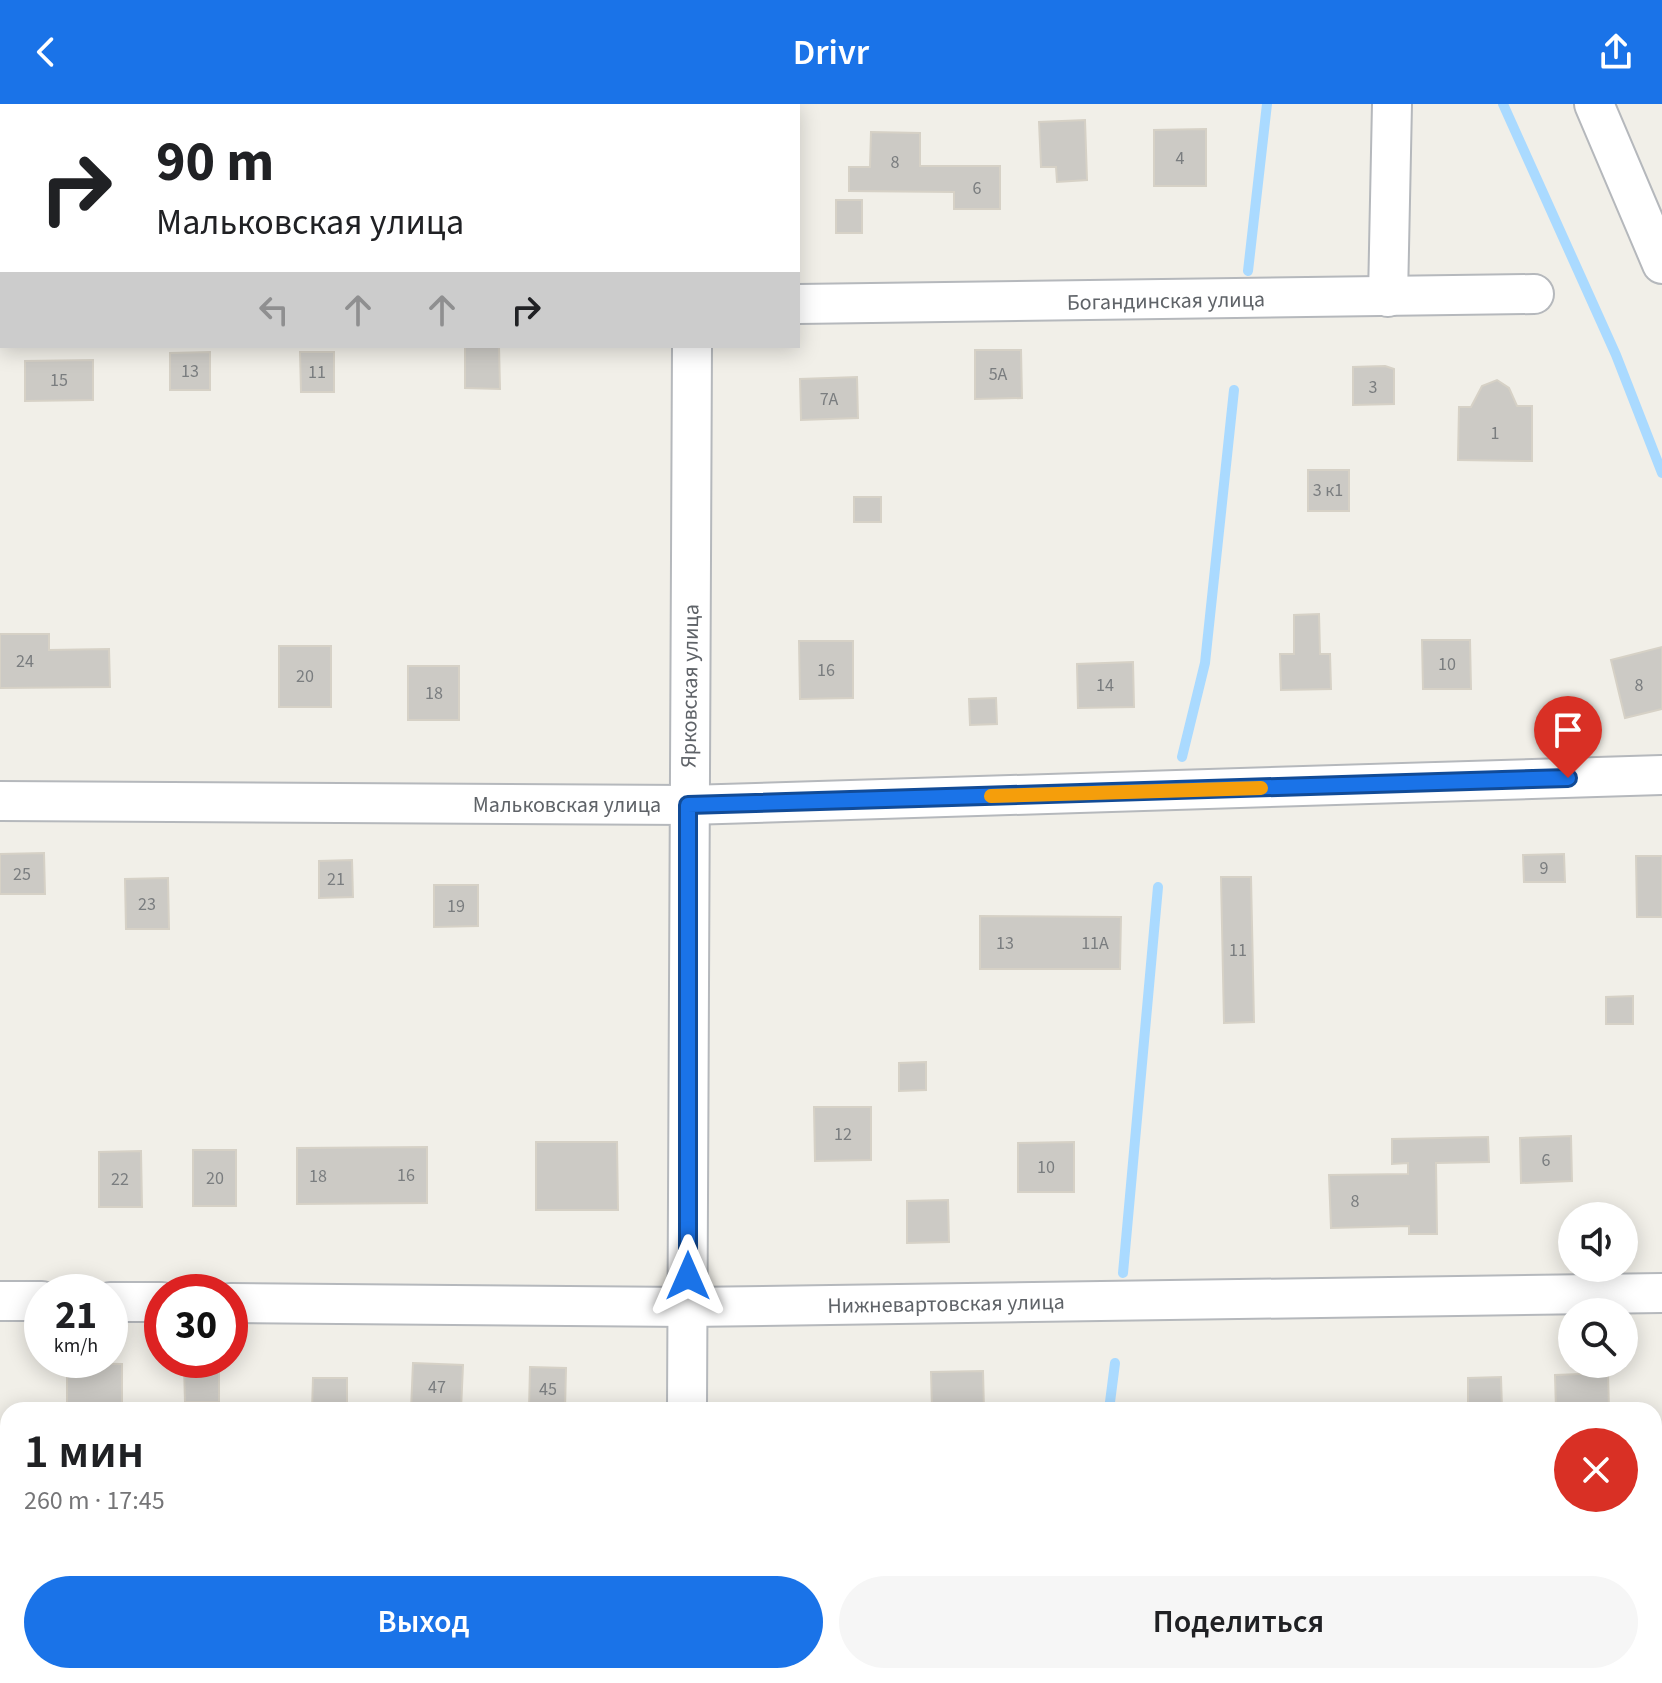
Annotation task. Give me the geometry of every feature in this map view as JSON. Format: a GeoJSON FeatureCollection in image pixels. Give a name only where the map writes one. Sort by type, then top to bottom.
{"type":"FeatureCollection","features":[{"type":"Feature","properties":{"kind":"street"},"geometry":{"type":"LineString","coordinates":[[1388,297],[1392,104]]}},
{"type":"Feature","properties":{"kind":"street"},"geometry":{"type":"LineString","coordinates":[[1594,104],[1662,264]]}},
{"type":"Feature","properties":{"kind":"street","name":"Богандинская улица"},"geometry":{"type":"LineString","coordinates":[[800,304],[1534,294]]}},
{"type":"Feature","properties":{"kind":"street","name":"Ярковская улица"},"geometry":{"type":"LineString","coordinates":[[687,1402],[692,348]]}},
{"type":"Feature","properties":{"kind":"street","name":"Мальковская улица"},"geometry":{"type":"LineString","coordinates":[[0,801],[688,805],[1662,775]]}},
{"type":"Feature","properties":{"kind":"street","name":"Нижневартовская улица"},"geometry":{"type":"LineString","coordinates":[[248,1303],[688,1307],[1662,1293]]}},
{"type":"Feature","properties":{"kind":"street"},"geometry":{"type":"LineString","coordinates":[[0,1301],[24,1301]]}},
{"type":"Feature","properties":{"kind":"building"},"geometry":{"type":"Polygon","coordinates":[[[1085,120],[1087,180],[1057,182],[1056,167],[1041,167],[1039,122],[1085,120]]]}},
{"type":"Feature","properties":{"kind":"building"},"geometry":{"type":"Polygon","coordinates":[[[1206,129],[1206,186],[1154,186],[1154,130],[1206,129]]]}},
{"type":"Feature","properties":{"kind":"building"},"geometry":{"type":"Polygon","coordinates":[[[871,132],[920,133],[920,166],[1000,166],[1000,209],[954,209],[954,192],[849,191],[849,167],[870,167],[871,132]]]}},
{"type":"Feature","properties":{"kind":"building"},"geometry":{"type":"Polygon","coordinates":[[[836,200],[862,200],[862,233],[836,233],[836,200]]]}},
{"type":"Feature","properties":{"kind":"building"},"geometry":{"type":"Polygon","coordinates":[[[465,348],[499,348],[500,389],[465,388],[465,348]]]}},
{"type":"Feature","properties":{"kind":"building"},"geometry":{"type":"Polygon","coordinates":[[[975,350],[1021,350],[1022,398],[975,399],[975,350]]]}},
{"type":"Feature","properties":{"kind":"building"},"geometry":{"type":"Polygon","coordinates":[[[210,352],[210,390],[170,390],[170,353],[210,352]]]}},
{"type":"Feature","properties":{"kind":"building"},"geometry":{"type":"Polygon","coordinates":[[[300,352],[334,352],[334,392],[301,392],[300,352]]]}},
{"type":"Feature","properties":{"kind":"building"},"geometry":{"type":"Polygon","coordinates":[[[93,360],[93,400],[25,401],[25,361],[93,360]]]}},
{"type":"Feature","properties":{"kind":"building"},"geometry":{"type":"Polygon","coordinates":[[[1385,366],[1394,369],[1394,404],[1353,405],[1353,367],[1385,366]]]}},
{"type":"Feature","properties":{"kind":"building"},"geometry":{"type":"Polygon","coordinates":[[[857,377],[858,418],[801,420],[800,379],[857,377]]]}},
{"type":"Feature","properties":{"kind":"building"},"geometry":{"type":"Polygon","coordinates":[[[1497,380],[1509,388],[1517,406],[1532,406],[1532,461],[1458,460],[1459,407],[1471,407],[1482,386],[1497,380]]]}},
{"type":"Feature","properties":{"kind":"building"},"geometry":{"type":"Polygon","coordinates":[[[1308,470],[1349,470],[1349,511],[1308,511],[1308,470]]]}},
{"type":"Feature","properties":{"kind":"building"},"geometry":{"type":"Polygon","coordinates":[[[854,497],[881,497],[881,522],[854,522],[854,497]]]}},
{"type":"Feature","properties":{"kind":"building"},"geometry":{"type":"Polygon","coordinates":[[[1319,614],[1320,654],[1330,654],[1331,689],[1281,690],[1280,654],[1294,654],[1294,615],[1319,614]]]}},
{"type":"Feature","properties":{"kind":"building"},"geometry":{"type":"Polygon","coordinates":[[[0,634],[49,634],[49,650],[109,649],[110,687],[0,688],[0,634]]]}},
{"type":"Feature","properties":{"kind":"building"},"geometry":{"type":"Polygon","coordinates":[[[1422,640],[1470,640],[1471,689],[1423,689],[1422,640]]]}},
{"type":"Feature","properties":{"kind":"building"},"geometry":{"type":"Polygon","coordinates":[[[799,641],[853,641],[853,698],[800,699],[799,641]]]}},
{"type":"Feature","properties":{"kind":"building"},"geometry":{"type":"Polygon","coordinates":[[[279,646],[331,646],[331,707],[279,707],[279,646]]]}},
{"type":"Feature","properties":{"kind":"building"},"geometry":{"type":"Polygon","coordinates":[[[1662,647],[1662,709],[1625,718],[1611,660],[1662,647]]]}},
{"type":"Feature","properties":{"kind":"building"},"geometry":{"type":"Polygon","coordinates":[[[1133,662],[1134,707],[1078,708],[1077,664],[1133,662]]]}},
{"type":"Feature","properties":{"kind":"building"},"geometry":{"type":"Polygon","coordinates":[[[408,666],[459,666],[459,720],[408,720],[408,666]]]}},
{"type":"Feature","properties":{"kind":"building"},"geometry":{"type":"Polygon","coordinates":[[[996,698],[997,724],[970,725],[969,699],[996,698]]]}},
{"type":"Feature","properties":{"kind":"building"},"geometry":{"type":"Polygon","coordinates":[[[44,853],[45,894],[0,894],[0,854],[44,853]]]}},
{"type":"Feature","properties":{"kind":"building"},"geometry":{"type":"Polygon","coordinates":[[[1564,854],[1565,882],[1524,882],[1523,855],[1564,854]]]}},
{"type":"Feature","properties":{"kind":"building"},"geometry":{"type":"Polygon","coordinates":[[[1636,856],[1662,856],[1662,917],[1637,917],[1636,856]]]}},
{"type":"Feature","properties":{"kind":"building"},"geometry":{"type":"Polygon","coordinates":[[[352,860],[353,897],[319,898],[319,861],[352,860]]]}},
{"type":"Feature","properties":{"kind":"building"},"geometry":{"type":"Polygon","coordinates":[[[1221,877],[1251,877],[1254,1022],[1224,1023],[1221,877]]]}},
{"type":"Feature","properties":{"kind":"building"},"geometry":{"type":"Polygon","coordinates":[[[168,878],[169,929],[126,929],[125,879],[168,878]]]}},
{"type":"Feature","properties":{"kind":"building"},"geometry":{"type":"Polygon","coordinates":[[[434,885],[478,885],[478,926],[434,927],[434,885]]]}},
{"type":"Feature","properties":{"kind":"building"},"geometry":{"type":"Polygon","coordinates":[[[980,916],[1121,917],[1120,969],[980,969],[980,916]]]}},
{"type":"Feature","properties":{"kind":"building"},"geometry":{"type":"Polygon","coordinates":[[[1633,996],[1633,1024],[1606,1024],[1606,997],[1633,996]]]}},
{"type":"Feature","properties":{"kind":"building"},"geometry":{"type":"Polygon","coordinates":[[[926,1062],[926,1090],[899,1091],[899,1063],[926,1062]]]}},
{"type":"Feature","properties":{"kind":"building"},"geometry":{"type":"Polygon","coordinates":[[[814,1107],[871,1107],[871,1160],[815,1161],[814,1107]]]}},
{"type":"Feature","properties":{"kind":"building"},"geometry":{"type":"Polygon","coordinates":[[[1571,1136],[1572,1181],[1521,1183],[1520,1138],[1571,1136]]]}},
{"type":"Feature","properties":{"kind":"building"},"geometry":{"type":"Polygon","coordinates":[[[1488,1137],[1489,1162],[1436,1163],[1437,1234],[1409,1234],[1409,1226],[1331,1228],[1329,1175],[1408,1174],[1408,1163],[1392,1164],[1392,1139],[1488,1137]]]}},
{"type":"Feature","properties":{"kind":"building"},"geometry":{"type":"Polygon","coordinates":[[[536,1142],[617,1142],[618,1210],[536,1210],[536,1142]]]}},
{"type":"Feature","properties":{"kind":"building"},"geometry":{"type":"Polygon","coordinates":[[[1074,1142],[1074,1192],[1018,1192],[1018,1143],[1074,1142]]]}},
{"type":"Feature","properties":{"kind":"building"},"geometry":{"type":"Polygon","coordinates":[[[427,1147],[427,1203],[297,1204],[297,1148],[427,1147]]]}},
{"type":"Feature","properties":{"kind":"building"},"geometry":{"type":"Polygon","coordinates":[[[193,1150],[236,1150],[236,1206],[193,1206],[193,1150]]]}},
{"type":"Feature","properties":{"kind":"building"},"geometry":{"type":"Polygon","coordinates":[[[141,1151],[142,1207],[99,1207],[99,1152],[141,1151]]]}},
{"type":"Feature","properties":{"kind":"building"},"geometry":{"type":"Polygon","coordinates":[[[948,1200],[949,1242],[907,1243],[907,1201],[948,1200]]]}},
{"type":"Feature","properties":{"kind":"building"},"geometry":{"type":"Polygon","coordinates":[[[413,1363],[463,1365],[461,1402],[411,1402],[413,1363]]]}},
{"type":"Feature","properties":{"kind":"building"},"geometry":{"type":"Polygon","coordinates":[[[530,1367],[566,1368],[565,1402],[529,1402],[530,1367]]]}},
{"type":"Feature","properties":{"kind":"building"},"geometry":{"type":"Polygon","coordinates":[[[983,1371],[984,1402],[932,1402],[931,1372],[983,1371]]]}},
{"type":"Feature","properties":{"kind":"building"},"geometry":{"type":"Polygon","coordinates":[[[1555,1375],[1558,1378],[1608,1378],[1609,1402],[1556,1402],[1555,1375]]]}},
{"type":"Feature","properties":{"kind":"building"},"geometry":{"type":"Polygon","coordinates":[[[1501,1377],[1502,1402],[1468,1402],[1468,1378],[1501,1377]]]}},
{"type":"Feature","properties":{"kind":"building"},"geometry":{"type":"Polygon","coordinates":[[[67,1378],[122,1378],[122,1402],[67,1402],[67,1378]]]}},
{"type":"Feature","properties":{"kind":"building"},"geometry":{"type":"Polygon","coordinates":[[[184,1378],[219,1378],[219,1402],[185,1402],[184,1378]]]}},
{"type":"Feature","properties":{"kind":"building"},"geometry":{"type":"Polygon","coordinates":[[[313,1378],[347,1378],[347,1402],[312,1402],[313,1378]]]}},
{"type":"Feature","properties":{"kind":"waterway"},"geometry":{"type":"LineString","coordinates":[[1248,271],[1267,104]]}},
{"type":"Feature","properties":{"kind":"waterway"},"geometry":{"type":"LineString","coordinates":[[1503,104],[1616,355],[1662,473]]}},
{"type":"Feature","properties":{"kind":"waterway"},"geometry":{"type":"LineString","coordinates":[[1182,757],[1205,663],[1234,390]]}},
{"type":"Feature","properties":{"kind":"waterway"},"geometry":{"type":"LineString","coordinates":[[1123,1273],[1158,887]]}},
{"type":"Feature","properties":{"kind":"waterway"},"geometry":{"type":"LineString","coordinates":[[1110,1402],[1115,1363]]}},
{"type":"Feature","properties":{"kind":"slow traffic"},"geometry":{"type":"LineString","coordinates":[[991,796],[1261,788]]}},
{"type":"Feature","properties":{"kind":"route"},"geometry":{"type":"LineString","coordinates":[[688,1276],[688,805],[1568,778]]}}]}
